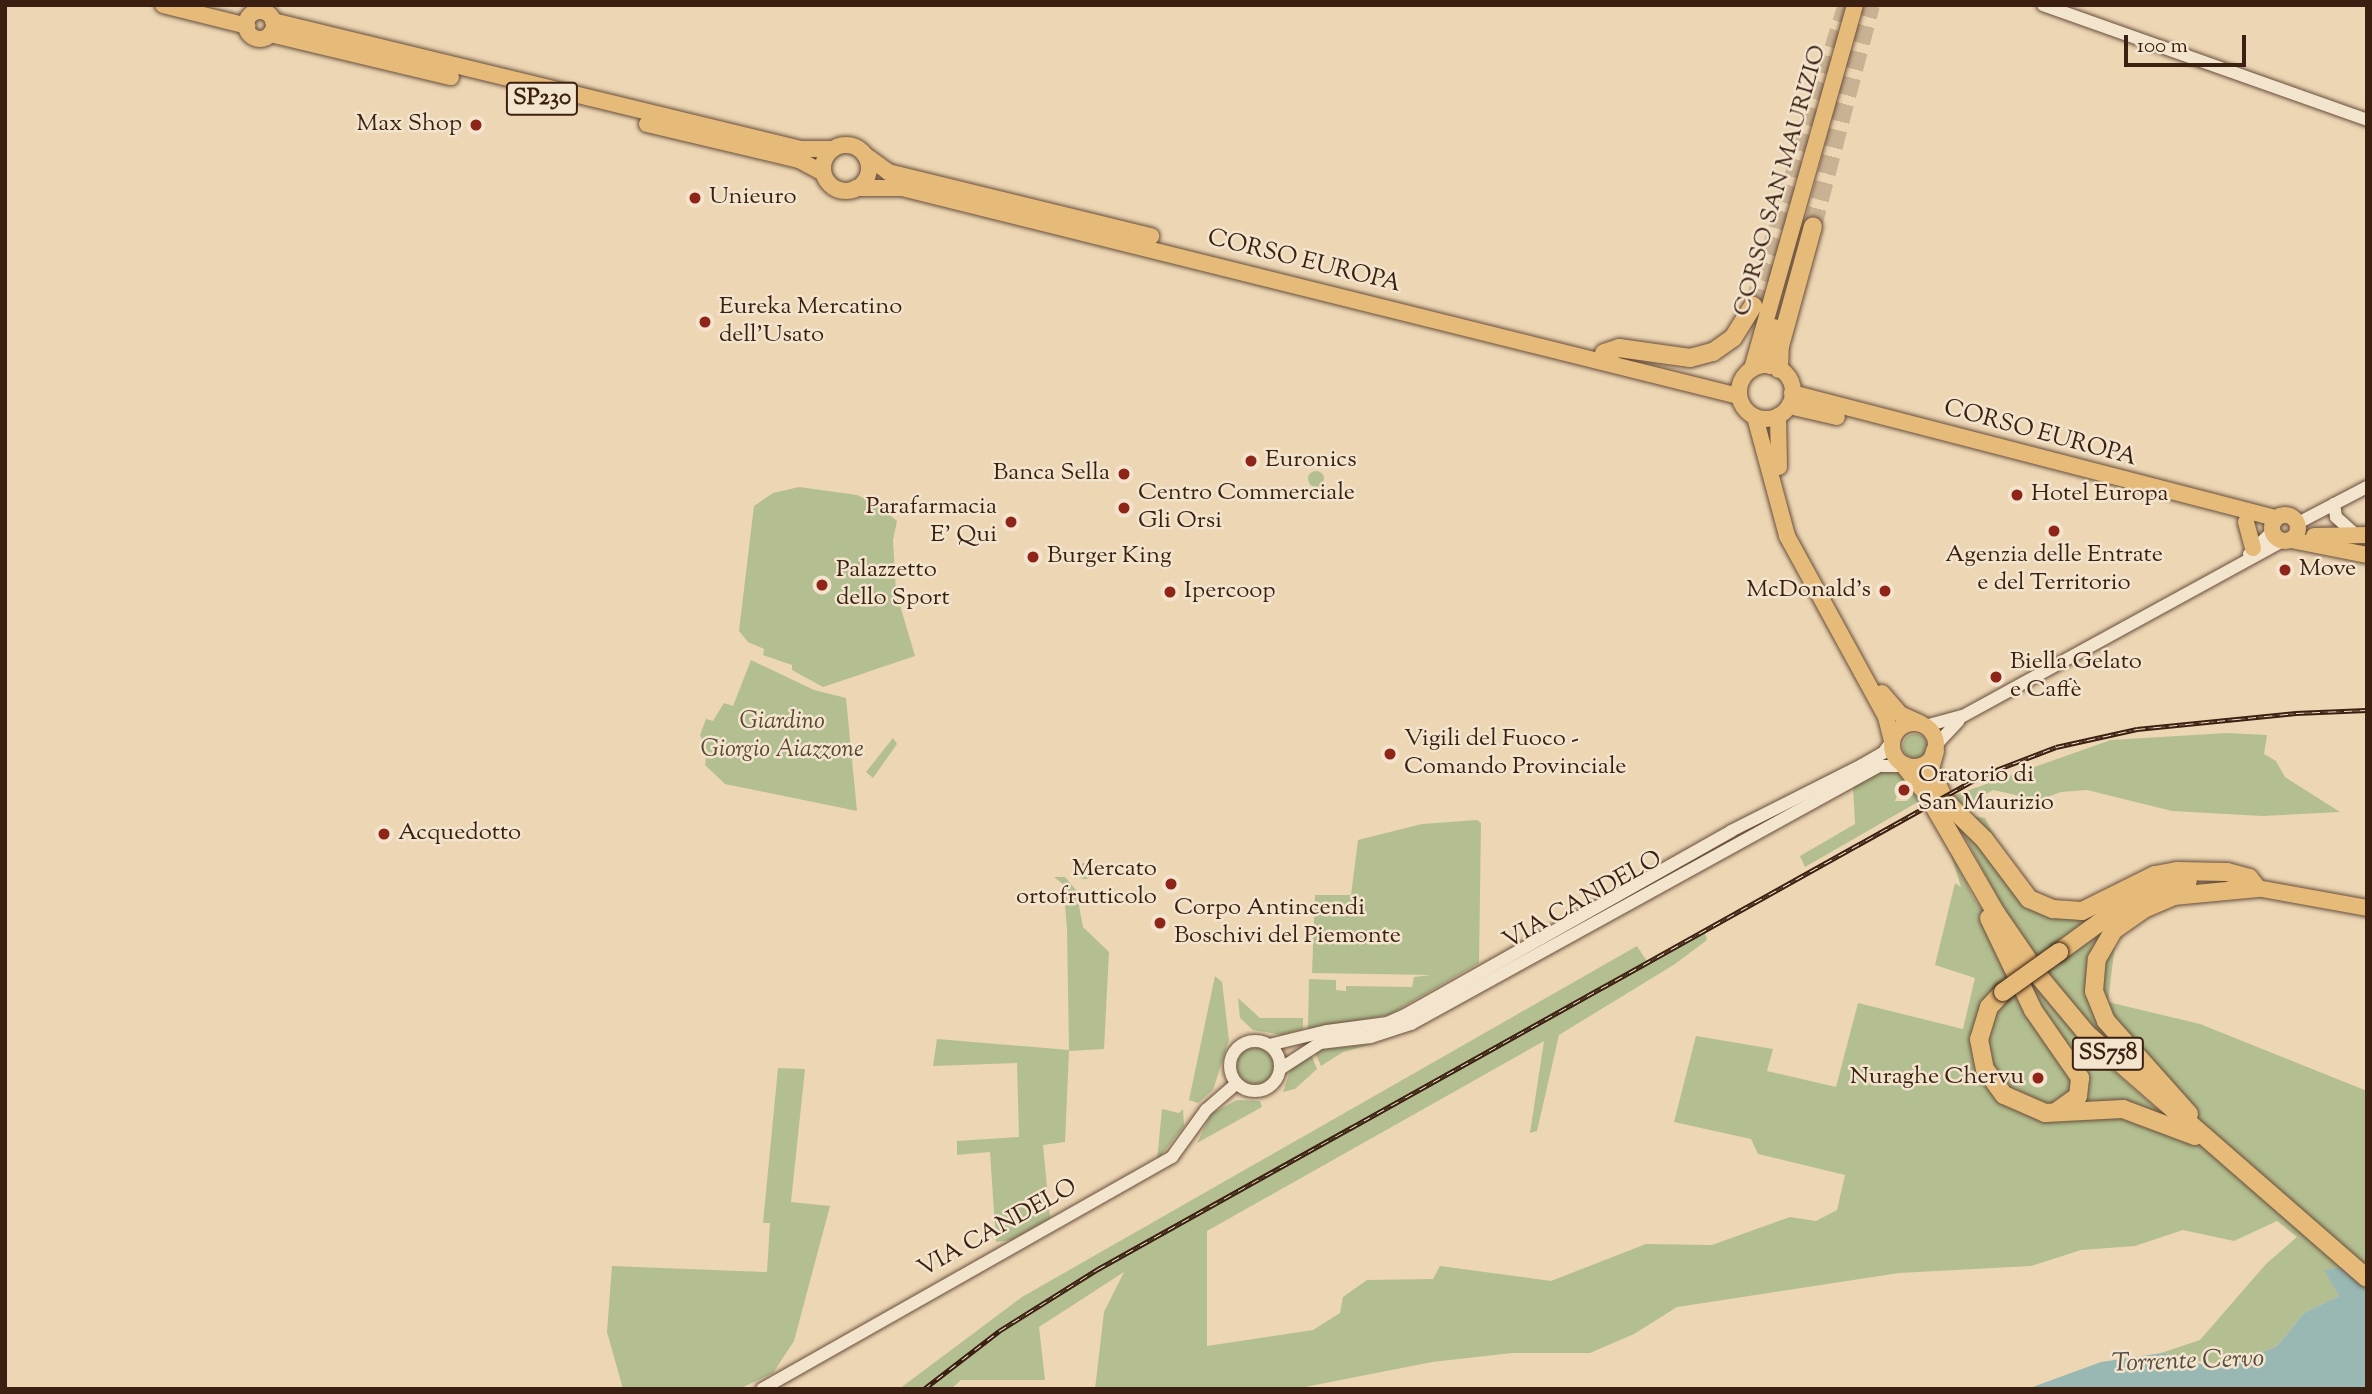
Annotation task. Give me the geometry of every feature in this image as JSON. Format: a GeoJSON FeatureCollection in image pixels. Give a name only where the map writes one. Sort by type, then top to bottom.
{"type":"FeatureCollection","features":[{"type":"Feature","properties":{"kind":"highway"},"geometry":{"type":"LineString","coordinates":[[1775,367],[1813,226]]}},
{"type":"Feature","properties":{"kind":"highway"},"geometry":{"type":"LineString","coordinates":[[1604,354],[1619,348],[1690,358],[1713,352],[1733,338],[1754,306]]}},
{"type":"Feature","properties":{"kind":"highway","name":"SS758"},"geometry":{"type":"LineString","coordinates":[[1936,748],[1930,769],[2028,960]]}},
{"type":"Feature","properties":{"kind":"highway","name":"SS758"},"geometry":{"type":"LineString","coordinates":[[1905,766],[1927,794],[1968,866],[2028,960],[2087,1034],[2367,1278]]}},
{"type":"Feature","properties":{"kind":"highway"},"geometry":{"type":"LineString","coordinates":[[1946,802],[1984,839],[2029,899],[2053,909],[2082,911],[2155,875],[2177,871],[2227,872],[2249,878],[2257,888]]}},
{"type":"Feature","properties":{"kind":"highway"},"geometry":{"type":"LineString","coordinates":[[1968,866],[2033,1010],[2080,1078],[2078,1096],[2054,1113]]}},
{"type":"Feature","properties":{"kind":"highway"},"geometry":{"type":"LineString","coordinates":[[2209,1142],[2123,1110],[2054,1113],[2013,1101],[1985,1069],[1979,1039],[1982,1021],[2004,992],[2129,901],[2160,887],[2219,879],[2257,888]]}},
{"type":"Feature","properties":{"kind":"highway"},"geometry":{"type":"LineString","coordinates":[[2209,1142],[2164,1083],[2106,1021],[2094,991],[2097,959],[2114,930],[2146,908],[2174,896],[2257,888]]}},
{"type":"Feature","properties":{"kind":"main road","name":"SP230"},"geometry":{"type":"LineString","coordinates":[[163,5],[261,19]]}},
{"type":"Feature","properties":{"kind":"main road","name":"SP230"},"geometry":{"type":"LineString","coordinates":[[203,5],[816,163]]}},
{"type":"Feature","properties":{"kind":"main road","name":"CORSO SAN MAURIZIO"},"geometry":{"type":"LineString","coordinates":[[1752,369],[1855,5]]}},
{"type":"Feature","properties":{"kind":"main road","name":"CORSO SAN MAURIZIO"},"geometry":{"type":"LineString","coordinates":[[1775,367],[1770,343],[1865,5]]}},
{"type":"Feature","properties":{"kind":"main road"},"geometry":{"type":"LineString","coordinates":[[854,146],[865,155],[869,170],[856,188],[836,189],[816,163],[833,149],[854,146]]}},
{"type":"Feature","properties":{"kind":"main road"},"geometry":{"type":"LineString","coordinates":[[816,163],[833,149]]}},
{"type":"Feature","properties":{"kind":"main road","name":"CORSO EUROPA"},"geometry":{"type":"LineString","coordinates":[[865,155],[888,172],[1460,313],[1740,390]]}},
{"type":"Feature","properties":{"kind":"main road","name":"CORSO EUROPA"},"geometry":{"type":"LineString","coordinates":[[856,188],[902,188],[1740,390]]}},
{"type":"Feature","properties":{"kind":"main road"},"geometry":{"type":"LineString","coordinates":[[1892,741],[1886,717],[1787,536],[1755,417],[1740,390],[1752,369],[1775,367],[1789,379],[1776,451],[1782,485],[1808,559],[1885,697],[1900,715],[1923,725]]}},
{"type":"Feature","properties":{"kind":"main road","name":"CORSO EUROPA"},"geometry":{"type":"LineString","coordinates":[[1755,417],[1786,405],[2284,530]]}},
{"type":"Feature","properties":{"kind":"main road","name":"CORSO EUROPA"},"geometry":{"type":"LineString","coordinates":[[1786,405],[2284,530]]}},
{"type":"Feature","properties":{"kind":"main road"},"geometry":{"type":"LineString","coordinates":[[2246,522],[2250,552]]}},
{"type":"Feature","properties":{"kind":"main road"},"geometry":{"type":"LineString","coordinates":[[2284,530],[2320,538],[2361,534]]}},
{"type":"Feature","properties":{"kind":"main road"},"geometry":{"type":"LineString","coordinates":[[2284,530],[2367,555]]}},
{"type":"Feature","properties":{"kind":"main road"},"geometry":{"type":"LineString","coordinates":[[1892,741],[1902,726],[1923,725]]}},
{"type":"Feature","properties":{"kind":"main road","name":"SS758"},"geometry":{"type":"LineString","coordinates":[[1923,725],[1936,748]]}},
{"type":"Feature","properties":{"kind":"main road","name":"SS758"},"geometry":{"type":"LineString","coordinates":[[1892,741],[1894,756],[1905,766]]}},
{"type":"Feature","properties":{"kind":"main road"},"geometry":{"type":"LineString","coordinates":[[1905,766],[1926,764],[1936,748]]}},
{"type":"Feature","properties":{"kind":"main road"},"geometry":{"type":"LineString","coordinates":[[2257,888],[2367,908]]}},
{"type":"Feature","properties":{"kind":"street"},"geometry":{"type":"LineString","coordinates":[[2043,5],[2367,120]]}},
{"type":"Feature","properties":{"kind":"street"},"geometry":{"type":"LineString","coordinates":[[1923,725],[1964,716],[2284,530],[2367,486]]}},
{"type":"Feature","properties":{"kind":"street"},"geometry":{"type":"LineString","coordinates":[[2334,504],[2336,517],[2361,534]]}},
{"type":"Feature","properties":{"kind":"street"},"geometry":{"type":"LineString","coordinates":[[1936,748],[1964,716]]}},
{"type":"Feature","properties":{"kind":"street","name":"VIA CANDELO"},"geometry":{"type":"LineString","coordinates":[[1269,1045],[1326,1031],[1387,1023],[1405,1015],[1731,831],[1862,765],[1883,753],[1892,741]]}},
{"type":"Feature","properties":{"kind":"street","name":"VIA CANDELO"},"geometry":{"type":"LineString","coordinates":[[1280,1069],[1320,1043],[1371,1037],[1411,1024],[1879,766],[1905,766]]}},
{"type":"Feature","properties":{"kind":"street"},"geometry":{"type":"LineString","coordinates":[[1249,1041],[1269,1045],[1278,1055],[1280,1069],[1273,1084],[1259,1091],[1237,1084],[1230,1062],[1237,1049],[1249,1041]]}},
{"type":"Feature","properties":{"kind":"street","name":"VIA CANDELO"},"geometry":{"type":"LineString","coordinates":[[762,1389],[1172,1157],[1206,1110],[1237,1084]]}},
{"type":"Feature","properties":{"kind":"green space"},"geometry":{"type":"Polygon","coordinates":[[[1316,471],[1322,473],[1322,485],[1316,487],[1310,485],[1308,479],[1310,473],[1316,471]]]}},
{"type":"Feature","properties":{"kind":"green space","name":"Palazzetto dello Sport"},"geometry":{"type":"Polygon","coordinates":[[[799,487],[857,495],[875,503],[897,521],[893,540],[896,592],[915,656],[823,687],[792,670],[792,665],[763,655],[764,649],[748,642],[739,631],[754,506],[773,493],[799,487]]]}},
{"type":"Feature","properties":{"kind":"green space","name":"Giardino Giorgio Aiazzone"},"geometry":{"type":"Polygon","coordinates":[[[751,660],[814,690],[846,698],[857,811],[725,784],[705,765],[707,750],[700,735],[706,719],[713,721],[724,703],[733,706],[751,660]]]}},
{"type":"Feature","properties":{"kind":"green space"},"geometry":{"type":"Polygon","coordinates":[[[2227,733],[2267,735],[2264,754],[2276,761],[2285,777],[2340,812],[2262,816],[2172,811],[2087,790],[2061,792],[2039,800],[1993,790],[1962,807],[1955,795],[2111,740],[2227,733]]]}},
{"type":"Feature","properties":{"kind":"green space"},"geometry":{"type":"Polygon","coordinates":[[[1915,734],[1924,737],[1927,746],[1924,755],[1915,758],[1906,755],[1903,746],[1906,737],[1915,734]]]}},
{"type":"Feature","properties":{"kind":"green space"},"geometry":{"type":"Polygon","coordinates":[[[893,738],[897,744],[873,778],[866,772],[893,738]]]}},
{"type":"Feature","properties":{"kind":"green space"},"geometry":{"type":"Polygon","coordinates":[[[1884,770],[1909,776],[1923,799],[1805,867],[1800,856],[1855,824],[1853,786],[1884,770]],[[1902,782],[1895,801],[1907,801],[1915,792],[1902,782]]]}},
{"type":"Feature","properties":{"kind":"green space"},"geometry":{"type":"Polygon","coordinates":[[[1952,813],[1985,818],[2020,886],[2055,903],[2074,903],[2131,881],[2115,944],[2108,1002],[2200,1024],[2367,1091],[2367,1263],[2325,1270],[2339,1296],[2304,1313],[2277,1346],[2230,1365],[2155,1355],[2200,1340],[2266,1264],[2297,1237],[2277,1221],[2234,1241],[2183,1230],[2135,1246],[2081,1250],[2031,1266],[1899,1273],[1677,1307],[1634,1334],[1590,1353],[1512,1353],[1432,1362],[1295,1389],[1095,1389],[1104,1312],[1124,1272],[1039,1327],[1045,1380],[961,1380],[951,1389],[899,1389],[1022,1297],[1637,946],[1648,963],[1705,933],[1707,940],[1675,964],[1559,1035],[1537,1131],[1530,1133],[1544,1041],[1207,1231],[1207,1346],[1313,1330],[1340,1313],[1343,1297],[1367,1280],[1433,1279],[1440,1266],[1551,1281],[1646,1244],[1712,1245],[1790,1217],[1816,1221],[1837,1210],[1845,1175],[1758,1154],[1751,1139],[1674,1122],[1696,1036],[1773,1049],[1767,1071],[1836,1087],[1858,1003],[1963,1029],[1975,978],[1935,965],[1955,883],[1961,887],[1949,849],[1973,897],[2085,1046],[2189,1137],[2172,1110],[2042,980],[1952,813]]]}},
{"type":"Feature","properties":{"kind":"green space"},"geometry":{"type":"Polygon","coordinates":[[[1477,820],[1481,823],[1479,963],[1389,1015],[1308,1029],[1309,979],[1336,980],[1336,990],[1346,991],[1346,986],[1412,987],[1414,977],[1431,975],[1312,973],[1315,895],[1351,895],[1358,840],[1422,824],[1477,820]]]}},
{"type":"Feature","properties":{"kind":"green space"},"geometry":{"type":"Polygon","coordinates":[[[1082,863],[1088,863],[1093,871],[1091,877],[1082,879],[1077,874],[1077,868],[1082,863]]]}},
{"type":"Feature","properties":{"kind":"green space"},"geometry":{"type":"Polygon","coordinates":[[[1054,877],[1065,877],[1076,890],[1083,927],[1109,952],[1104,1049],[1069,1051],[1065,1142],[1043,1145],[1050,1218],[1011,1240],[996,1242],[990,1152],[957,1155],[957,1141],[1019,1137],[1017,1063],[933,1066],[937,1039],[1069,1050],[1067,928],[1063,884],[1054,877]]]}},
{"type":"Feature","properties":{"kind":"green space"},"geometry":{"type":"Polygon","coordinates":[[[1215,976],[1222,982],[1229,1040],[1213,1090],[1198,1103],[1189,1100],[1215,976]]]}},
{"type":"Feature","properties":{"kind":"green space"},"geometry":{"type":"Polygon","coordinates":[[[1238,998],[1260,1018],[1303,1018],[1303,1029],[1282,1035],[1253,1030],[1240,1018],[1238,998]]]}},
{"type":"Feature","properties":{"kind":"green space"},"geometry":{"type":"Polygon","coordinates":[[[1373,1044],[1343,1052],[1321,1066],[1314,1050],[1373,1044]]]}},
{"type":"Feature","properties":{"kind":"green space"},"geometry":{"type":"Polygon","coordinates":[[[1255,1048],[1268,1053],[1273,1066],[1268,1079],[1255,1084],[1242,1079],[1237,1066],[1242,1053],[1255,1048]]]}},
{"type":"Feature","properties":{"kind":"green space"},"geometry":{"type":"Polygon","coordinates":[[[1310,1052],[1317,1069],[1295,1089],[1283,1092],[1291,1068],[1310,1052]]]}},
{"type":"Feature","properties":{"kind":"green space"},"geometry":{"type":"Polygon","coordinates":[[[778,1068],[805,1069],[791,1202],[830,1206],[794,1341],[773,1373],[739,1389],[623,1389],[607,1332],[612,1266],[767,1272],[770,1223],[763,1223],[778,1068]]]}},
{"type":"Feature","properties":{"kind":"green space"},"geometry":{"type":"Polygon","coordinates":[[[1237,1100],[1260,1101],[1262,1107],[1197,1143],[1211,1114],[1237,1100]]]}},
{"type":"Feature","properties":{"kind":"green space"},"geometry":{"type":"Polygon","coordinates":[[[1162,1109],[1179,1113],[1183,1109],[1184,1126],[1157,1161],[1162,1109]]]}},
{"type":"Feature","properties":{"kind":"water","name":"Torrente Cervo"},"geometry":{"type":"Polygon","coordinates":[[[2367,1263],[2367,1389],[2027,1389],[2101,1362],[2162,1353],[2200,1364],[2230,1365],[2277,1346],[2304,1313],[2339,1296],[2324,1270],[2367,1263]]]}},
{"type":"Feature","properties":{"kind":"tunnel"},"geometry":{"type":"LineString","coordinates":[[1753,306],[1847,5]]}},
{"type":"Feature","properties":{"kind":"tunnel"},"geometry":{"type":"LineString","coordinates":[[1813,226],[1871,5]]}},
{"type":"Feature","properties":{"kind":"railway"},"geometry":{"type":"LineString","coordinates":[[924,1389],[999,1331],[1098,1269],[1983,775],[2056,747],[2137,729],[2296,713],[2367,710]]}},
{"type":"Feature","properties":{"kind":"place","name":"Max Shop"},"geometry":{"type":"Point","coordinates":[476,125]}},
{"type":"Feature","properties":{"kind":"place","name":"Unieuro"},"geometry":{"type":"Point","coordinates":[695,198]}},
{"type":"Feature","properties":{"kind":"place","name":"Eureka Mercatino dell'Usato"},"geometry":{"type":"Point","coordinates":[705,322]}},
{"type":"Feature","properties":{"kind":"place","name":"Euronics"},"geometry":{"type":"Point","coordinates":[1251,461]}},
{"type":"Feature","properties":{"kind":"place","name":"Banca Sella"},"geometry":{"type":"Point","coordinates":[1124,474]}},
{"type":"Feature","properties":{"kind":"place","name":"Hotel Europa"},"geometry":{"type":"Point","coordinates":[2017,495]}},
{"type":"Feature","properties":{"kind":"place","name":"Centro Commerciale Gli Orsi"},"geometry":{"type":"Point","coordinates":[1124,508]}},
{"type":"Feature","properties":{"kind":"place","name":"Parafarmacia E' Qui"},"geometry":{"type":"Point","coordinates":[1011,522]}},
{"type":"Feature","properties":{"kind":"place","name":"Agenzia delle Entrate e del Territorio"},"geometry":{"type":"Point","coordinates":[2054,531]}},
{"type":"Feature","properties":{"kind":"place","name":"Burger King"},"geometry":{"type":"Point","coordinates":[1033,557]}},
{"type":"Feature","properties":{"kind":"place","name":"Move"},"geometry":{"type":"Point","coordinates":[2285,570]}},
{"type":"Feature","properties":{"kind":"place","name":"Palazzetto dello Sport"},"geometry":{"type":"Point","coordinates":[822,585]}},
{"type":"Feature","properties":{"kind":"place","name":"McDonald's"},"geometry":{"type":"Point","coordinates":[1885,591]}},
{"type":"Feature","properties":{"kind":"place","name":"Ipercoop"},"geometry":{"type":"Point","coordinates":[1170,592]}},
{"type":"Feature","properties":{"kind":"place","name":"Biella Gelato e Caffè"},"geometry":{"type":"Point","coordinates":[1996,677]}},
{"type":"Feature","properties":{"kind":"place","name":"Vigili del Fuoco - Comando Provinciale"},"geometry":{"type":"Point","coordinates":[1390,754]}},
{"type":"Feature","properties":{"kind":"place","name":"Oratorio di San Maurizio"},"geometry":{"type":"Point","coordinates":[1904,790]}},
{"type":"Feature","properties":{"kind":"place","name":"Acquedotto"},"geometry":{"type":"Point","coordinates":[384,834]}},
{"type":"Feature","properties":{"kind":"place","name":"Mercato ortofrutticolo"},"geometry":{"type":"Point","coordinates":[1171,884]}},
{"type":"Feature","properties":{"kind":"place","name":"Corpo Antincendi Boschivi del Piemonte"},"geometry":{"type":"Point","coordinates":[1160,923]}},
{"type":"Feature","properties":{"kind":"place","name":"Nuraghe Chervu"},"geometry":{"type":"Point","coordinates":[2038,1078]}}]}
